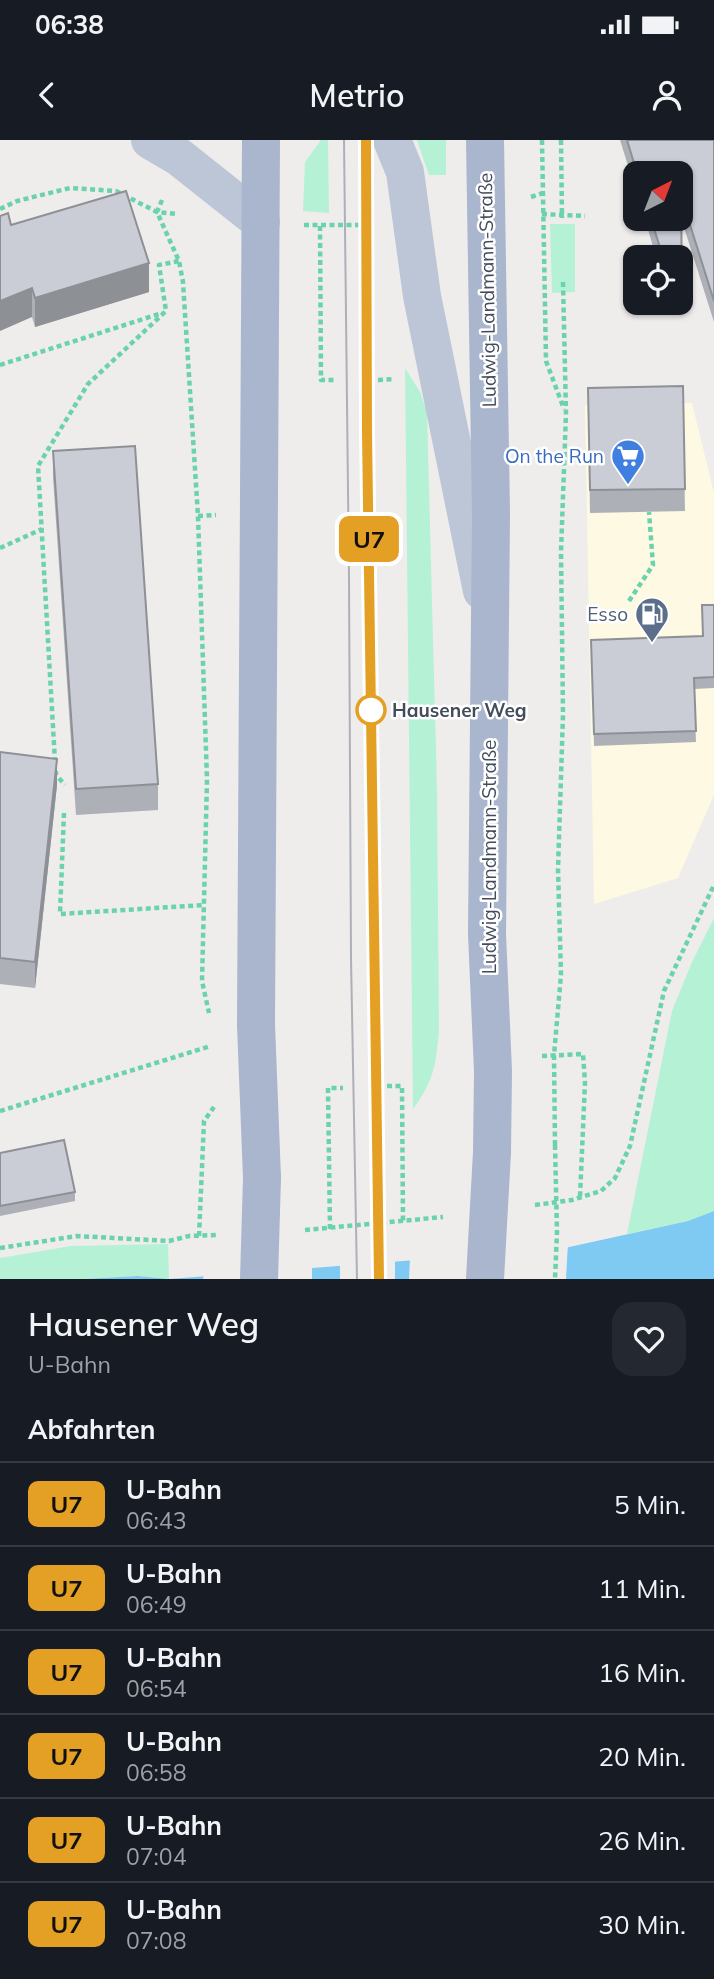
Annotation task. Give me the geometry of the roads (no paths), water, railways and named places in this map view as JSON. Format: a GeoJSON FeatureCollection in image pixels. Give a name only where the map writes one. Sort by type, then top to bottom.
{"type":"FeatureCollection","features":[{"type":"Feature","properties":{"kind":"main road"},"geometry":{"type":"LineString","coordinates":[[150,140],[179,157],[261,222]]}},
{"type":"Feature","properties":{"kind":"main road"},"geometry":{"type":"LineString","coordinates":[[259,1279],[262,1178],[256,1025],[261,140]]}},
{"type":"Feature","properties":{"kind":"main road"},"geometry":{"type":"LineString","coordinates":[[392,140],[405,172],[422,296],[490,631]]}},
{"type":"Feature","properties":{"kind":"main road","name":"Ludwig-Landmann-Straße"},"geometry":{"type":"LineString","coordinates":[[485,140],[490,631],[487,934],[493,1071],[492,1152],[485,1279]]}},
{"type":"Feature","properties":{"kind":"water"},"geometry":{"type":"Polygon","coordinates":[[[714,1211],[714,1279],[169,1279],[560,1249],[688,1221],[714,1211]]]}},
{"type":"Feature","properties":{"kind":"water"},"geometry":{"type":"Polygon","coordinates":[[[138,1276],[169,1279],[84,1279],[138,1276]]]}},
{"type":"Feature","properties":{"kind":"tram line"},"geometry":{"type":"LineString","coordinates":[[344,140],[351,958],[357,1279]]}},
{"type":"Feature","properties":{"kind":"tram line"},"geometry":{"type":"LineString","coordinates":[[366,140],[367,432],[379,1279]]}},
{"type":"Feature","properties":{"kind":"metro line","name":"U7"},"geometry":{"type":"LineString","coordinates":[[366,140],[367,432],[379,1279]]}},
{"type":"Feature","properties":{"kind":"place","name":"On the Run"},"geometry":{"type":"Point","coordinates":[628,486]}},
{"type":"Feature","properties":{"kind":"place","name":"Esso"},"geometry":{"type":"Point","coordinates":[652,644]}},
{"type":"Feature","properties":{"kind":"place","name":"Hausener Weg"},"geometry":{"type":"Point","coordinates":[371,710]}}]}
